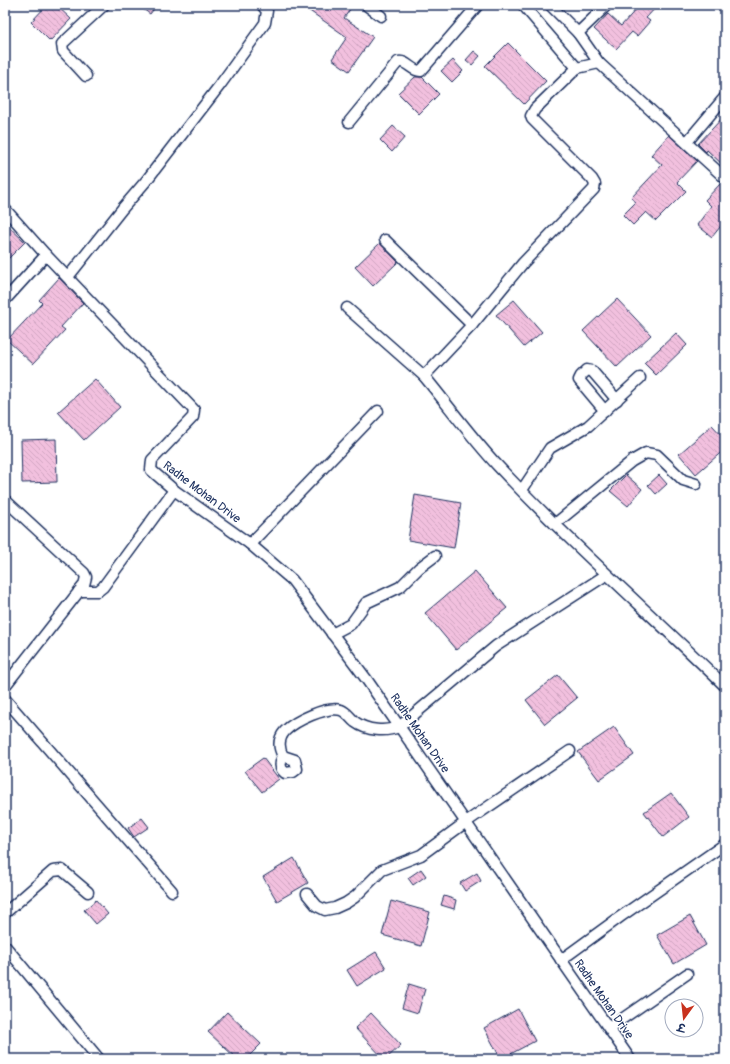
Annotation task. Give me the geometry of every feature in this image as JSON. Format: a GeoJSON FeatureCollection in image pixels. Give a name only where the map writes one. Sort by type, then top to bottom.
{"type":"FeatureCollection","features":[{"type":"Feature","properties":{"kind":"street"},"geometry":{"type":"LineString","coordinates":[[86,76],[63,51],[62,44],[104,5]]}},
{"type":"Feature","properties":{"kind":"street"},"geometry":{"type":"LineString","coordinates":[[5,209],[68,277],[174,146],[240,58],[267,19],[268,11],[262,5]]}},
{"type":"Feature","properties":{"kind":"street"},"geometry":{"type":"LineString","coordinates":[[366,5],[381,16]]}},
{"type":"Feature","properties":{"kind":"street"},"geometry":{"type":"LineString","coordinates":[[349,122],[398,62],[404,62],[417,71],[421,70],[478,5]]}},
{"type":"Feature","properties":{"kind":"street"},"geometry":{"type":"LineString","coordinates":[[524,5],[577,68]]}},
{"type":"Feature","properties":{"kind":"street"},"geometry":{"type":"LineString","coordinates":[[550,5],[578,33],[599,63],[725,178]]}},
{"type":"Feature","properties":{"kind":"street"},"geometry":{"type":"LineString","coordinates":[[578,33],[607,5]]}},
{"type":"Feature","properties":{"kind":"street"},"geometry":{"type":"LineString","coordinates":[[424,376],[472,325],[523,263],[594,188],[595,184],[592,179],[532,120],[531,116],[535,109],[577,68],[599,63]]}},
{"type":"Feature","properties":{"kind":"street"},"geometry":{"type":"LineString","coordinates":[[687,142],[725,97]]}},
{"type":"Feature","properties":{"kind":"street"},"geometry":{"type":"LineString","coordinates":[[385,240],[472,325]]}},
{"type":"Feature","properties":{"kind":"street"},"geometry":{"type":"LineString","coordinates":[[5,300],[46,255]]}},
{"type":"Feature","properties":{"kind":"street","name":"Radhe Mohan Drive"},"geometry":{"type":"LineString","coordinates":[[68,277],[194,410],[193,417],[152,460],[151,470],[174,490],[250,544],[292,580],[399,727],[630,1059]]}},
{"type":"Feature","properties":{"kind":"street"},"geometry":{"type":"LineString","coordinates":[[347,308],[424,376],[472,438],[555,524],[606,575],[725,686]]}},
{"type":"Feature","properties":{"kind":"street"},"geometry":{"type":"LineString","coordinates":[[605,411],[579,380],[580,376],[587,370],[592,371],[617,400]]}},
{"type":"Feature","properties":{"kind":"street"},"geometry":{"type":"LineString","coordinates":[[522,490],[550,448],[588,426],[640,378]]}},
{"type":"Feature","properties":{"kind":"street"},"geometry":{"type":"LineString","coordinates":[[250,544],[378,410]]}},
{"type":"Feature","properties":{"kind":"street"},"geometry":{"type":"LineString","coordinates":[[555,524],[632,461],[646,453],[657,455],[683,480],[696,484]]}},
{"type":"Feature","properties":{"kind":"street"},"geometry":{"type":"LineString","coordinates":[[79,591],[98,592],[103,587],[174,490]]}},
{"type":"Feature","properties":{"kind":"street"},"geometry":{"type":"LineString","coordinates":[[5,500],[84,573],[86,577],[85,582],[79,591],[5,686]]}},
{"type":"Feature","properties":{"kind":"street"},"geometry":{"type":"LineString","coordinates":[[332,634],[351,624],[366,603],[400,587],[419,568],[435,556]]}},
{"type":"Feature","properties":{"kind":"street"},"geometry":{"type":"LineString","coordinates":[[283,756],[279,745],[281,736],[286,730],[307,717],[331,710],[342,711],[359,724],[378,730],[390,730],[399,727],[496,646],[606,575]]}},
{"type":"Feature","properties":{"kind":"street"},"geometry":{"type":"LineString","coordinates":[[5,699],[172,891]]}},
{"type":"Feature","properties":{"kind":"street"},"geometry":{"type":"LineString","coordinates":[[307,894],[318,906],[325,910],[335,908],[355,897],[382,870],[421,855],[466,822],[570,751]]}},
{"type":"Feature","properties":{"kind":"street"},"geometry":{"type":"LineString","coordinates":[[561,960],[725,844]]}},
{"type":"Feature","properties":{"kind":"street"},"geometry":{"type":"LineString","coordinates":[[5,913],[57,869],[62,870],[88,892]]}},
{"type":"Feature","properties":{"kind":"street"},"geometry":{"type":"LineString","coordinates":[[5,946],[99,1059]]}},
{"type":"Feature","properties":{"kind":"street"},"geometry":{"type":"LineString","coordinates":[[609,1028],[687,974]]}},
{"type":"Feature","properties":{"kind":"building"},"geometry":{"type":"Polygon","coordinates":[[[47,5],[56,5],[71,19],[50,41],[31,22],[47,5]]]}},
{"type":"Feature","properties":{"kind":"building"},"geometry":{"type":"Polygon","coordinates":[[[137,5],[157,5],[150,14],[137,5]]]}},
{"type":"Feature","properties":{"kind":"building"},"geometry":{"type":"Polygon","coordinates":[[[301,5],[353,5],[344,18],[373,37],[349,71],[332,59],[347,37],[301,5]]]}},
{"type":"Feature","properties":{"kind":"building"},"geometry":{"type":"Polygon","coordinates":[[[640,5],[658,5],[646,18],[650,21],[637,36],[632,32],[616,49],[594,29],[608,14],[621,26],[640,5]]]}},
{"type":"Feature","properties":{"kind":"building"},"geometry":{"type":"Polygon","coordinates":[[[508,43],[546,81],[524,104],[485,66],[508,43]]]}},
{"type":"Feature","properties":{"kind":"building"},"geometry":{"type":"Polygon","coordinates":[[[474,51],[480,56],[472,65],[466,60],[474,51]]]}},
{"type":"Feature","properties":{"kind":"building"},"geometry":{"type":"Polygon","coordinates":[[[453,60],[463,71],[452,82],[441,71],[453,60]]]}},
{"type":"Feature","properties":{"kind":"building"},"geometry":{"type":"Polygon","coordinates":[[[415,77],[422,77],[439,94],[419,114],[398,93],[415,77]]]}},
{"type":"Feature","properties":{"kind":"building"},"geometry":{"type":"Polygon","coordinates":[[[725,115],[725,167],[707,150],[706,152],[698,144],[725,115]]]}},
{"type":"Feature","properties":{"kind":"building"},"geometry":{"type":"Polygon","coordinates":[[[393,126],[405,137],[392,152],[380,140],[393,126]]]}},
{"type":"Feature","properties":{"kind":"building"},"geometry":{"type":"Polygon","coordinates":[[[669,135],[697,161],[677,182],[686,191],[656,221],[646,212],[633,225],[623,215],[636,202],[631,198],[662,165],[651,155],[669,135]]]}},
{"type":"Feature","properties":{"kind":"building"},"geometry":{"type":"Polygon","coordinates":[[[721,183],[725,184],[725,221],[712,237],[697,225],[711,206],[705,200],[721,183]]]}},
{"type":"Feature","properties":{"kind":"building"},"geometry":{"type":"Polygon","coordinates":[[[5,223],[25,242],[5,262],[5,223]]]}},
{"type":"Feature","properties":{"kind":"building"},"geometry":{"type":"Polygon","coordinates":[[[380,243],[398,262],[373,286],[355,267],[380,243]]]}},
{"type":"Feature","properties":{"kind":"building"},"geometry":{"type":"Polygon","coordinates":[[[59,278],[83,303],[61,327],[65,330],[33,364],[7,340],[42,303],[39,300],[59,278]]]}},
{"type":"Feature","properties":{"kind":"building"},"geometry":{"type":"Polygon","coordinates":[[[617,299],[651,335],[617,367],[583,331],[617,299]]]}},
{"type":"Feature","properties":{"kind":"building"},"geometry":{"type":"Polygon","coordinates":[[[514,300],[542,332],[524,347],[496,315],[514,300]]]}},
{"type":"Feature","properties":{"kind":"building"},"geometry":{"type":"Polygon","coordinates":[[[676,333],[687,345],[656,375],[644,363],[676,333]]]}},
{"type":"Feature","properties":{"kind":"building"},"geometry":{"type":"Polygon","coordinates":[[[95,379],[120,407],[84,440],[58,412],[95,379]]]}},
{"type":"Feature","properties":{"kind":"building"},"geometry":{"type":"Polygon","coordinates":[[[712,425],[725,439],[725,449],[696,474],[679,454],[712,425]]]}},
{"type":"Feature","properties":{"kind":"building"},"geometry":{"type":"Polygon","coordinates":[[[56,439],[57,482],[22,483],[21,440],[56,439]]]}},
{"type":"Feature","properties":{"kind":"building"},"geometry":{"type":"Polygon","coordinates":[[[626,475],[642,489],[628,506],[610,491],[626,475]]]}},
{"type":"Feature","properties":{"kind":"building"},"geometry":{"type":"Polygon","coordinates":[[[659,475],[667,484],[656,494],[648,485],[659,475]]]}},
{"type":"Feature","properties":{"kind":"building"},"geometry":{"type":"Polygon","coordinates":[[[415,495],[461,503],[454,548],[408,540],[415,495]]]}},
{"type":"Feature","properties":{"kind":"building"},"geometry":{"type":"Polygon","coordinates":[[[475,571],[507,608],[456,650],[425,613],[475,571]]]}},
{"type":"Feature","properties":{"kind":"building"},"geometry":{"type":"Polygon","coordinates":[[[558,675],[577,698],[545,724],[526,700],[558,675]]]}},
{"type":"Feature","properties":{"kind":"building"},"geometry":{"type":"Polygon","coordinates":[[[614,727],[634,755],[599,780],[578,752],[614,727]]]}},
{"type":"Feature","properties":{"kind":"building"},"geometry":{"type":"Polygon","coordinates":[[[263,758],[279,779],[262,792],[245,771],[263,758]]]}},
{"type":"Feature","properties":{"kind":"building"},"geometry":{"type":"Polygon","coordinates":[[[671,793],[689,817],[663,837],[644,812],[671,793]]]}},
{"type":"Feature","properties":{"kind":"building"},"geometry":{"type":"Polygon","coordinates":[[[142,818],[149,827],[134,837],[128,828],[142,818]]]}},
{"type":"Feature","properties":{"kind":"building"},"geometry":{"type":"Polygon","coordinates":[[[294,858],[308,883],[277,901],[263,877],[294,858]]]}},
{"type":"Feature","properties":{"kind":"building"},"geometry":{"type":"Polygon","coordinates":[[[421,869],[426,876],[413,885],[408,878],[421,869]]]}},
{"type":"Feature","properties":{"kind":"building"},"geometry":{"type":"Polygon","coordinates":[[[477,873],[481,881],[465,891],[460,883],[477,873]]]}},
{"type":"Feature","properties":{"kind":"building"},"geometry":{"type":"Polygon","coordinates":[[[444,896],[456,900],[454,909],[441,905],[444,896]]]}},
{"type":"Feature","properties":{"kind":"building"},"geometry":{"type":"Polygon","coordinates":[[[96,900],[108,914],[96,924],[84,910],[96,900]]]}},
{"type":"Feature","properties":{"kind":"building"},"geometry":{"type":"Polygon","coordinates":[[[391,901],[430,912],[421,946],[382,935],[391,901]]]}},
{"type":"Feature","properties":{"kind":"building"},"geometry":{"type":"Polygon","coordinates":[[[690,916],[706,945],[674,964],[657,935],[690,916]]]}},
{"type":"Feature","properties":{"kind":"building"},"geometry":{"type":"Polygon","coordinates":[[[376,952],[386,968],[357,986],[347,970],[376,952]]]}},
{"type":"Feature","properties":{"kind":"building"},"geometry":{"type":"Polygon","coordinates":[[[409,984],[425,989],[418,1013],[402,1008],[409,984]]]}},
{"type":"Feature","properties":{"kind":"building"},"geometry":{"type":"Polygon","coordinates":[[[518,1009],[535,1041],[501,1059],[484,1028],[518,1009]]]}},
{"type":"Feature","properties":{"kind":"building"},"geometry":{"type":"Polygon","coordinates":[[[227,1012],[261,1044],[246,1059],[237,1059],[208,1032],[227,1012]]]}},
{"type":"Feature","properties":{"kind":"building"},"geometry":{"type":"Polygon","coordinates":[[[371,1013],[401,1045],[386,1059],[384,1059],[355,1028],[371,1013]]]}}]}
